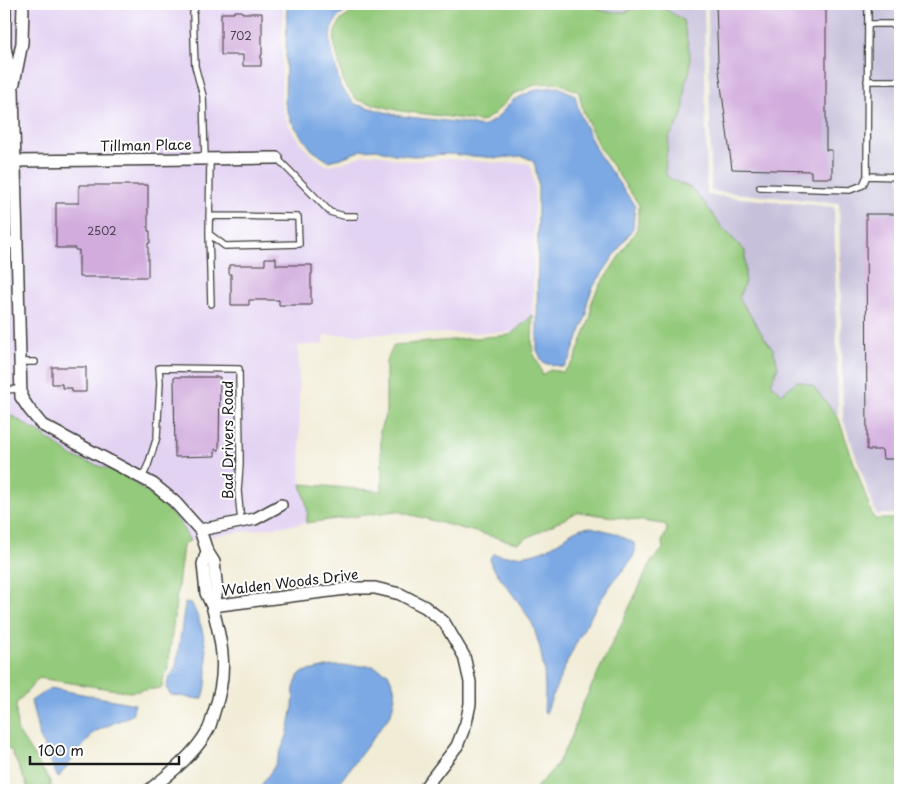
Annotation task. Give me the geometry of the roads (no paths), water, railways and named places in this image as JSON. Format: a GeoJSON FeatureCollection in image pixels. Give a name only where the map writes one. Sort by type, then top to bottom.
{"type":"FeatureCollection","features":[{"type":"Feature","properties":{"kind":"street","name":"Walden Woods Drive"},"geometry":{"type":"LineString","coordinates":[[5,4],[4,47],[13,90],[16,161],[21,397],[42,425],[153,484],[174,501],[200,530],[207,551],[203,564],[206,593],[212,606],[222,648],[223,670],[220,696],[208,730],[192,752],[173,772],[149,790]]}},
{"type":"Feature","properties":{"kind":"street","name":"Walden Woods Drive"},"geometry":{"type":"LineString","coordinates":[[13,90],[22,43],[22,4]]}},
{"type":"Feature","properties":{"kind":"street","name":"Tillman Place"},"geometry":{"type":"LineString","coordinates":[[16,161],[277,158]]}},
{"type":"Feature","properties":{"kind":"street"},"geometry":{"type":"LineString","coordinates":[[4,172],[16,161]]}},
{"type":"Feature","properties":{"kind":"street"},"geometry":{"type":"LineString","coordinates":[[4,243],[17,242]]}},
{"type":"Feature","properties":{"kind":"street"},"geometry":{"type":"LineString","coordinates":[[200,530],[255,519],[281,505]]}},
{"type":"Feature","properties":{"kind":"street","name":"Walden Woods Drive"},"geometry":{"type":"LineString","coordinates":[[212,606],[354,588],[374,588],[400,594],[425,607],[444,622],[464,656],[470,682],[470,704],[466,723],[457,746],[423,790]]}},
{"type":"Feature","properties":{"kind":"lane"},"geometry":{"type":"LineString","coordinates":[[197,4],[193,13],[195,66],[203,96],[208,159],[211,304]]}},
{"type":"Feature","properties":{"kind":"lane"},"geometry":{"type":"LineString","coordinates":[[760,187],[850,190],[863,186],[867,176],[868,4]]}},
{"type":"Feature","properties":{"kind":"lane"},"geometry":{"type":"LineString","coordinates":[[868,24],[900,24]]}},
{"type":"Feature","properties":{"kind":"lane"},"geometry":{"type":"LineString","coordinates":[[867,80],[900,80]]}},
{"type":"Feature","properties":{"kind":"lane"},"geometry":{"type":"LineString","coordinates":[[277,158],[330,212],[344,216],[355,216]]}},
{"type":"Feature","properties":{"kind":"lane"},"geometry":{"type":"LineString","coordinates":[[867,176],[900,176]]}},
{"type":"Feature","properties":{"kind":"lane"},"geometry":{"type":"LineString","coordinates":[[209,216],[298,217],[298,244],[225,246],[209,234]]}},
{"type":"Feature","properties":{"kind":"lane"},"geometry":{"type":"LineString","coordinates":[[19,362],[35,362]]}},
{"type":"Feature","properties":{"kind":"lane","name":"Bad Drivers Road"},"geometry":{"type":"LineString","coordinates":[[142,478],[156,437],[160,368],[239,369],[240,464],[238,491],[241,522]]}},
{"type":"Feature","properties":{"kind":"lane"},"geometry":{"type":"LineString","coordinates":[[4,390],[20,389]]}},
{"type":"Feature","properties":{"kind":"water"},"geometry":{"type":"Polygon","coordinates":[[[287,4],[356,4],[338,17],[331,29],[330,42],[340,86],[355,104],[400,116],[464,123],[482,127],[496,119],[513,100],[537,89],[558,87],[575,95],[579,112],[596,150],[635,206],[633,228],[593,287],[587,303],[587,314],[570,359],[563,367],[543,363],[537,350],[538,183],[535,165],[532,160],[522,156],[498,158],[448,154],[414,156],[394,154],[377,149],[362,150],[328,161],[312,150],[291,121],[285,103],[287,4]]]}},
{"type":"Feature","properties":{"kind":"water"},"geometry":{"type":"Polygon","coordinates":[[[591,527],[615,533],[634,543],[634,555],[603,596],[584,628],[559,679],[546,713],[544,712],[544,670],[533,625],[491,565],[490,558],[493,554],[517,556],[540,551],[576,530],[591,527]]]}},
{"type":"Feature","properties":{"kind":"water"},"geometry":{"type":"Polygon","coordinates":[[[185,603],[192,604],[200,623],[205,643],[206,681],[203,698],[199,699],[171,695],[166,688],[169,678],[176,668],[185,603]]]}},
{"type":"Feature","properties":{"kind":"water"},"geometry":{"type":"Polygon","coordinates":[[[331,666],[373,666],[388,673],[394,687],[395,697],[391,714],[334,790],[258,790],[274,767],[287,736],[293,707],[294,688],[298,676],[304,672],[331,666]]]}},
{"type":"Feature","properties":{"kind":"water"},"geometry":{"type":"Polygon","coordinates":[[[50,688],[135,704],[132,715],[94,732],[58,778],[39,735],[31,701],[50,688]]]}}]}
